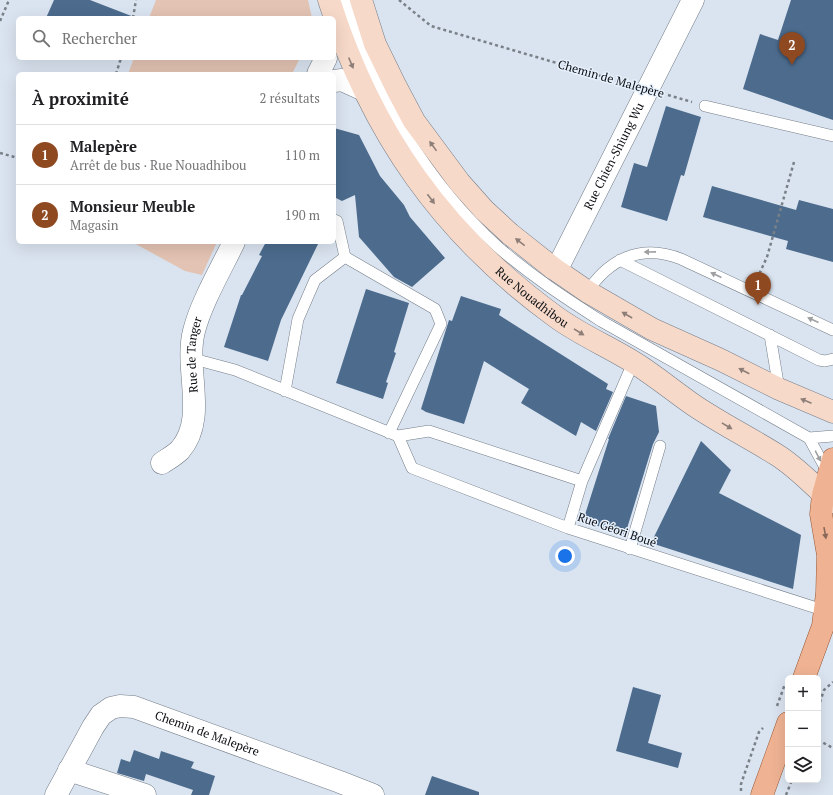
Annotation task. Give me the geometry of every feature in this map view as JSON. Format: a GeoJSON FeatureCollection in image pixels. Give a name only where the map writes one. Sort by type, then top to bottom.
{"type":"FeatureCollection","features":[{"type":"Feature","properties":{"kind":"main road"},"geometry":{"type":"LineString","coordinates":[[797,675],[827,615],[828,555],[821,514],[829,483]]}},
{"type":"Feature","properties":{"kind":"main road"},"geometry":{"type":"LineString","coordinates":[[762,795],[782,715]]}},
{"type":"Feature","properties":{"kind":"street","name":"Rue Nouadhibou"},"geometry":{"type":"LineString","coordinates":[[329,0],[332,16]]}},
{"type":"Feature","properties":{"kind":"street","name":"Rue Nouadhibou"},"geometry":{"type":"LineString","coordinates":[[361,0],[375,44],[414,121],[460,183],[484,210],[510,234],[552,268],[583,299],[721,360],[779,389],[833,412]]}},
{"type":"Feature","properties":{"kind":"street","name":"Rue Chien-Shiung Wu"},"geometry":{"type":"LineString","coordinates":[[552,268],[561,261],[693,0]]}},
{"type":"Feature","properties":{"kind":"street","name":"Rue Nouadhibou"},"geometry":{"type":"LineString","coordinates":[[337,39],[396,150],[436,205],[464,237],[519,288],[557,318],[597,343],[633,362],[706,413],[778,455],[808,479],[829,483]]}},
{"type":"Feature","properties":{"kind":"street"},"geometry":{"type":"LineString","coordinates":[[319,72],[325,60]]}},
{"type":"Feature","properties":{"kind":"street"},"geometry":{"type":"LineString","coordinates":[[336,81],[342,80],[364,90]]}},
{"type":"Feature","properties":{"kind":"street","name":"Rue de Tanger"},"geometry":{"type":"LineString","coordinates":[[162,463],[179,451],[186,441],[192,425],[194,406],[190,358],[193,332],[200,311],[233,244]]}},
{"type":"Feature","properties":{"kind":"street","name":"Chemin de Malepère"},"geometry":{"type":"LineString","coordinates":[[56,795],[101,715],[111,708],[120,706],[134,708],[373,795]]}},
{"type":"Feature","properties":{"kind":"street"},"geometry":{"type":"LineString","coordinates":[[69,770],[145,795]]}},
{"type":"Feature","properties":{"kind":"lane","name":"Rue Nouadhibou"},"geometry":{"type":"LineString","coordinates":[[345,0],[354,31],[366,59],[385,100],[402,131],[421,159],[472,221],[498,247],[525,269],[583,299],[601,321],[809,438]]}},
{"type":"Feature","properties":{"kind":"lane"},"geometry":{"type":"LineString","coordinates":[[705,106],[833,136]]}},
{"type":"Feature","properties":{"kind":"lane"},"geometry":{"type":"LineString","coordinates":[[336,221],[345,257],[435,309],[441,324],[394,434]]}},
{"type":"Feature","properties":{"kind":"lane"},"geometry":{"type":"LineString","coordinates":[[583,299],[603,274],[620,260],[630,256],[650,252],[671,255],[752,291],[833,330]]}},
{"type":"Feature","properties":{"kind":"lane"},"geometry":{"type":"LineString","coordinates":[[285,391],[298,319],[315,280],[345,257]]}},
{"type":"Feature","properties":{"kind":"lane"},"geometry":{"type":"LineString","coordinates":[[620,260],[819,360],[824,361],[833,359]]}},
{"type":"Feature","properties":{"kind":"lane"},"geometry":{"type":"LineString","coordinates":[[770,335],[779,389]]}},
{"type":"Feature","properties":{"kind":"lane"},"geometry":{"type":"LineString","coordinates":[[190,358],[235,370],[394,434],[429,430],[582,482]]}},
{"type":"Feature","properties":{"kind":"lane","name":"Rue Géori Boué"},"geometry":{"type":"LineString","coordinates":[[633,362],[582,482],[568,528],[827,615]]}},
{"type":"Feature","properties":{"kind":"lane"},"geometry":{"type":"LineString","coordinates":[[394,434],[412,468],[568,528]]}},
{"type":"Feature","properties":{"kind":"lane"},"geometry":{"type":"LineString","coordinates":[[829,483],[809,438],[833,436]]}},
{"type":"Feature","properties":{"kind":"lane"},"geometry":{"type":"LineString","coordinates":[[630,549],[660,446]]}},
{"type":"Feature","properties":{"kind":"path"},"geometry":{"type":"LineString","coordinates":[[0,21],[9,0]]}},
{"type":"Feature","properties":{"kind":"path"},"geometry":{"type":"LineString","coordinates":[[133,16],[136,0]]}},
{"type":"Feature","properties":{"kind":"path","name":"Chemin de Malepère"},"geometry":{"type":"LineString","coordinates":[[399,0],[430,26],[705,106]]}},
{"type":"Feature","properties":{"kind":"path"},"geometry":{"type":"LineString","coordinates":[[117,72],[120,60]]}},
{"type":"Feature","properties":{"kind":"path"},"geometry":{"type":"LineString","coordinates":[[0,153],[16,157]]}},
{"type":"Feature","properties":{"kind":"path"},"geometry":{"type":"LineString","coordinates":[[757,280],[767,257],[794,162]]}},
{"type":"Feature","properties":{"kind":"path"},"geometry":{"type":"LineString","coordinates":[[821,699],[824,690],[833,682]]}},
{"type":"Feature","properties":{"kind":"path"},"geometry":{"type":"LineString","coordinates":[[741,795],[741,784],[759,732],[764,726]]}},
{"type":"Feature","properties":{"kind":"path"},"geometry":{"type":"LineString","coordinates":[[821,742],[833,748]]}},
{"type":"Feature","properties":{"kind":"path"},"geometry":{"type":"LineString","coordinates":[[786,795],[791,783]]}},
{"type":"Feature","properties":{"kind":"shaded area"},"geometry":{"type":"Polygon","coordinates":[[[156,0],[308,0],[312,16],[150,16],[156,0]]]}},
{"type":"Feature","properties":{"kind":"shaded area"},"geometry":{"type":"Polygon","coordinates":[[[133,60],[299,60],[293,72],[129,72],[133,60]]]}},
{"type":"Feature","properties":{"kind":"shaded area"},"geometry":{"type":"Polygon","coordinates":[[[136,244],[216,244],[202,275],[185,271],[136,244]]]}},
{"type":"Feature","properties":{"kind":"building"},"geometry":{"type":"Polygon","coordinates":[[[54,0],[90,0],[131,16],[47,16],[54,0]]]}},
{"type":"Feature","properties":{"kind":"building"},"geometry":{"type":"Polygon","coordinates":[[[791,0],[833,0],[833,120],[743,89],[760,34],[778,40],[791,0]]]}},
{"type":"Feature","properties":{"kind":"building"},"geometry":{"type":"Polygon","coordinates":[[[666,106],[701,117],[684,176],[681,175],[667,221],[621,207],[634,163],[647,167],[666,106]]]}},
{"type":"Feature","properties":{"kind":"building"},"geometry":{"type":"Polygon","coordinates":[[[336,129],[359,135],[380,176],[404,205],[410,217],[445,258],[412,287],[394,277],[359,237],[355,195],[342,201],[336,198],[336,129]]]}},
{"type":"Feature","properties":{"kind":"building"},"geometry":{"type":"Polygon","coordinates":[[[712,186],[796,210],[799,200],[833,209],[833,262],[786,249],[788,241],[703,217],[712,186]]]}},
{"type":"Feature","properties":{"kind":"building"},"geometry":{"type":"Polygon","coordinates":[[[265,244],[318,244],[281,320],[268,361],[224,347],[241,295],[262,256],[259,255],[265,244]]]}},
{"type":"Feature","properties":{"kind":"building"},"geometry":{"type":"Polygon","coordinates":[[[366,289],[409,303],[394,352],[396,353],[386,382],[388,383],[383,399],[336,383],[366,289]]]}},
{"type":"Feature","properties":{"kind":"building"},"geometry":{"type":"Polygon","coordinates":[[[461,296],[501,309],[499,315],[608,384],[606,389],[613,392],[596,431],[581,422],[576,436],[521,403],[529,389],[484,361],[464,424],[421,409],[449,320],[452,321],[461,296]]]}},
{"type":"Feature","properties":{"kind":"building"},"geometry":{"type":"Polygon","coordinates":[[[626,396],[656,406],[659,432],[653,444],[625,535],[583,521],[608,439],[626,396]]]}},
{"type":"Feature","properties":{"kind":"building"},"geometry":{"type":"Polygon","coordinates":[[[701,441],[731,470],[719,493],[801,535],[793,589],[651,543],[701,441]]]}},
{"type":"Feature","properties":{"kind":"building"},"geometry":{"type":"Polygon","coordinates":[[[633,687],[661,695],[648,743],[682,753],[678,768],[616,751],[633,687]]]}},
{"type":"Feature","properties":{"kind":"building"},"geometry":{"type":"Polygon","coordinates":[[[134,750],[159,759],[161,751],[194,762],[191,768],[215,776],[209,795],[191,795],[193,790],[146,774],[144,781],[117,773],[121,759],[130,762],[134,750]]]}},
{"type":"Feature","properties":{"kind":"building"},"geometry":{"type":"Polygon","coordinates":[[[432,776],[479,792],[479,795],[425,795],[432,776]]]}},
{"type":"Feature","properties":{"kind":"place","name":"Monsieur Meuble"},"geometry":{"type":"Point","coordinates":[792,65]}},
{"type":"Feature","properties":{"kind":"place","name":"Malepère"},"geometry":{"type":"Point","coordinates":[758,305]}}]}
